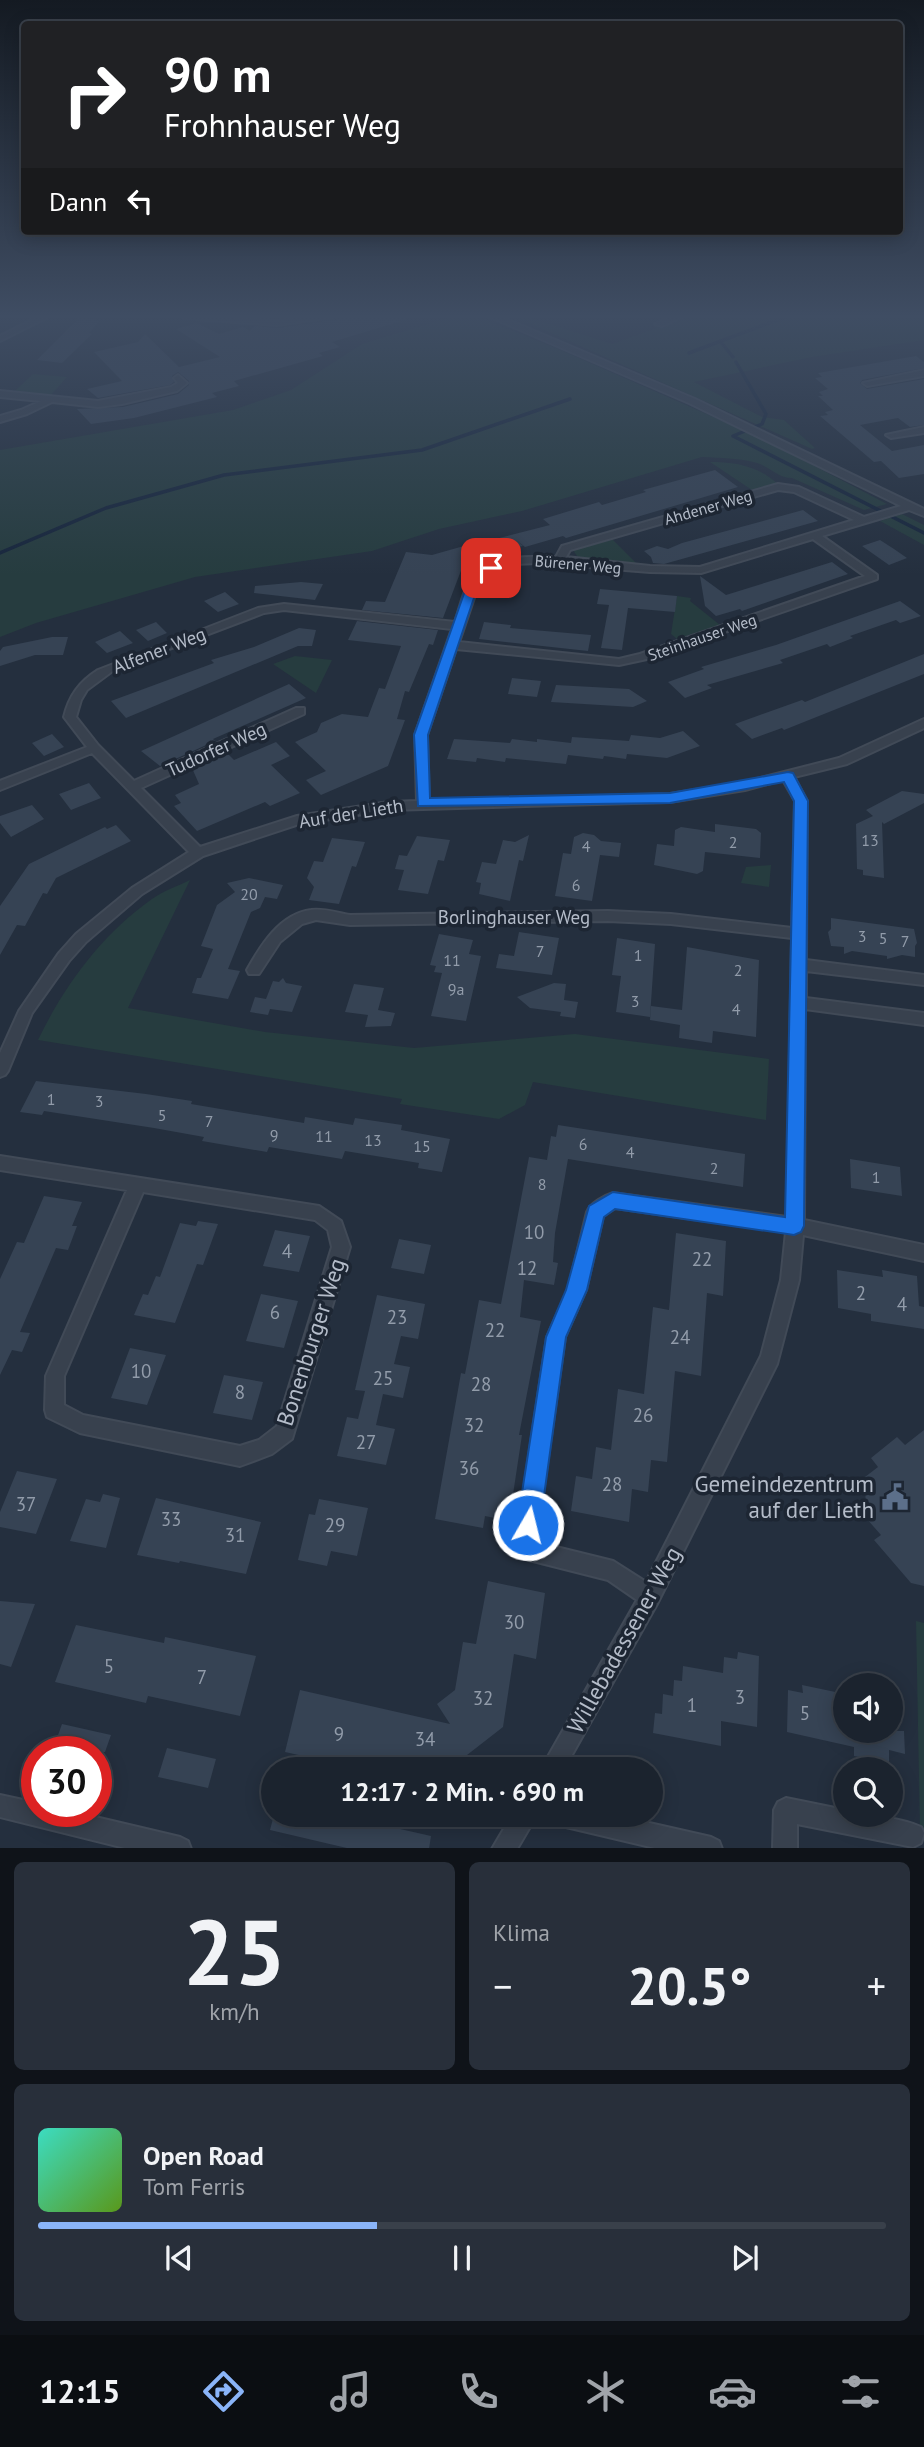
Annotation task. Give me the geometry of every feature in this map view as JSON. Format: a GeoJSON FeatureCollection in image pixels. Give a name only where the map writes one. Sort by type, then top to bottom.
{"type":"FeatureCollection","features":[{"type":"Feature","properties":{"kind":"street"},"geometry":{"type":"LineString","coordinates":[[0,419],[46,402]]}},
{"type":"Feature","properties":{"kind":"street"},"geometry":{"type":"LineString","coordinates":[[77,402],[112,402]]}},
{"type":"Feature","properties":{"kind":"street"},"geometry":{"type":"LineString","coordinates":[[694,402],[924,513]]}},
{"type":"Feature","properties":{"kind":"street"},"geometry":{"type":"LineString","coordinates":[[891,435],[924,430]]}},
{"type":"Feature","properties":{"kind":"street","name":"Ahdener Weg"},"geometry":{"type":"LineString","coordinates":[[559,562],[566,548],[778,487],[796,489],[862,520]]}},
{"type":"Feature","properties":{"kind":"street","name":"Bürener Weg"},"geometry":{"type":"LineString","coordinates":[[423,803],[421,735],[473,585],[491,568],[527,559],[676,573],[701,570],[908,507]]}},
{"type":"Feature","properties":{"kind":"street","name":"Steinhauser Weg"},"geometry":{"type":"LineString","coordinates":[[452,645],[619,662],[643,657],[873,577],[814,535]]}},
{"type":"Feature","properties":{"kind":"street","name":"Alfener Weg"},"geometry":{"type":"LineString","coordinates":[[198,853],[94,748],[70,717],[77,692],[89,679],[110,668],[262,610],[309,608],[457,626]]}},
{"type":"Feature","properties":{"kind":"street","name":"Tudorfer Weg"},"geometry":{"type":"LineString","coordinates":[[132,788],[300,711]]}},
{"type":"Feature","properties":{"kind":"street","name":"Auf der Lieth"},"geometry":{"type":"LineString","coordinates":[[0,1071],[26,1011],[64,957],[81,938],[137,891],[198,853],[297,820],[423,803],[670,798],[788,776],[843,761],[924,723]]}},
{"type":"Feature","properties":{"kind":"street"},"geometry":{"type":"LineString","coordinates":[[0,786],[94,748]]}},
{"type":"Feature","properties":{"kind":"street","name":"Willebadessener Weg"},"geometry":{"type":"LineString","coordinates":[[559,1757],[650,1597],[770,1358],[790,1280],[794,1226],[801,801],[788,776]]}},
{"type":"Feature","properties":{"kind":"street","name":"Borlinghauser Weg"},"geometry":{"type":"LineString","coordinates":[[254,970],[267,947],[287,927],[308,915],[350,920],[608,916],[671,919],[799,934]]}},
{"type":"Feature","properties":{"kind":"street"},"geometry":{"type":"LineString","coordinates":[[799,965],[924,980]]}},
{"type":"Feature","properties":{"kind":"street"},"geometry":{"type":"LineString","coordinates":[[799,1003],[924,1019]]}},
{"type":"Feature","properties":{"kind":"street","name":"Bonenburger Weg"},"geometry":{"type":"LineString","coordinates":[[0,1163],[319,1213],[334,1226],[341,1247],[285,1432],[265,1447],[240,1456],[80,1424],[54,1410],[55,1376],[137,1185]]}},
{"type":"Feature","properties":{"kind":"street"},"geometry":{"type":"LineString","coordinates":[[650,1597],[613,1571],[525,1549],[556,1337],[576,1290],[595,1212],[613,1200],[794,1226],[924,1253]]}},
{"type":"Feature","properties":{"kind":"street"},"geometry":{"type":"LineString","coordinates":[[0,1805],[176,1848]]}},
{"type":"Feature","properties":{"kind":"street"},"geometry":{"type":"LineString","coordinates":[[785,1848],[786,1810],[913,1835]]}},
{"type":"Feature","properties":{"kind":"street"},"geometry":{"type":"LineString","coordinates":[[504,1848],[517,1827]]}},
{"type":"Feature","properties":{"kind":"street"},"geometry":{"type":"LineString","coordinates":[[617,1827],[707,1848]]}},
{"type":"Feature","properties":{"kind":"green space"},"geometry":{"type":"Polygon","coordinates":[[[256,402],[680,402],[759,437],[887,504],[864,510],[757,463],[702,457],[522,511],[439,529],[372,551],[195,577],[36,623],[0,637],[0,450],[233,410],[256,402]]]}},
{"type":"Feature","properties":{"kind":"green space"},"geometry":{"type":"Polygon","coordinates":[[[707,402],[733,402],[762,417],[784,420],[815,448],[707,402]]]}},
{"type":"Feature","properties":{"kind":"green space"},"geometry":{"type":"Polygon","coordinates":[[[710,462],[746,466],[763,473],[778,484],[752,490],[710,462]]]}},
{"type":"Feature","properties":{"kind":"green space"},"geometry":{"type":"Polygon","coordinates":[[[902,514],[924,525],[924,545],[880,521],[902,514]]]}},
{"type":"Feature","properties":{"kind":"green space"},"geometry":{"type":"Polygon","coordinates":[[[612,539],[638,565],[579,559],[573,550],[612,539]]]}},
{"type":"Feature","properties":{"kind":"green space"},"geometry":{"type":"Polygon","coordinates":[[[677,596],[691,598],[690,601],[720,625],[677,639],[671,634],[677,596]]]}},
{"type":"Feature","properties":{"kind":"green space"},"geometry":{"type":"Polygon","coordinates":[[[295,656],[332,660],[316,693],[273,664],[295,656]]]}},
{"type":"Feature","properties":{"kind":"green space"},"geometry":{"type":"Polygon","coordinates":[[[771,865],[769,887],[741,883],[746,867],[771,865]]]}},
{"type":"Feature","properties":{"kind":"green space"},"geometry":{"type":"Polygon","coordinates":[[[190,880],[128,1008],[265,1032],[414,1048],[575,1034],[769,1059],[766,1120],[533,1082],[525,1105],[499,1119],[400,1104],[402,1099],[38,1040],[72,981],[100,945],[152,899],[190,880]]]}},
{"type":"Feature","properties":{"kind":"green space"},"geometry":{"type":"Polygon","coordinates":[[[916,1621],[924,1623],[924,1830],[920,1829],[916,1621]]]}},
{"type":"Feature","properties":{"kind":"building"},"geometry":{"type":"Polygon","coordinates":[[[143,402],[196,402],[134,418],[91,424],[77,409],[123,407],[143,402]]]}},
{"type":"Feature","properties":{"kind":"building"},"geometry":{"type":"Polygon","coordinates":[[[825,402],[924,402],[924,425],[910,427],[898,418],[860,425],[892,451],[924,445],[924,474],[899,478],[881,461],[874,462],[820,416],[828,415],[825,412],[833,410],[825,402]]]}},
{"type":"Feature","properties":{"kind":"building"},"geometry":{"type":"Polygon","coordinates":[[[715,470],[738,487],[566,538],[563,536],[525,547],[516,540],[523,546],[465,560],[443,618],[362,610],[366,601],[385,602],[406,552],[432,555],[485,540],[494,548],[488,541],[550,525],[543,519],[599,502],[602,505],[646,492],[643,490],[715,470]]]}},
{"type":"Feature","properties":{"kind":"building"},"geometry":{"type":"Polygon","coordinates":[[[803,510],[818,521],[664,564],[653,563],[644,551],[657,546],[668,549],[803,510]]]}},
{"type":"Feature","properties":{"kind":"building"},"geometry":{"type":"Polygon","coordinates":[[[880,540],[907,558],[889,565],[862,546],[880,540]]]}},
{"type":"Feature","properties":{"kind":"building"},"geometry":{"type":"Polygon","coordinates":[[[832,562],[848,574],[742,611],[740,609],[716,616],[705,606],[700,576],[726,595],[832,562]]]}},
{"type":"Feature","properties":{"kind":"building"},"geometry":{"type":"Polygon","coordinates":[[[301,582],[323,584],[315,600],[254,593],[255,586],[301,582]]]}},
{"type":"Feature","properties":{"kind":"building"},"geometry":{"type":"Polygon","coordinates":[[[600,589],[677,596],[675,612],[628,608],[622,650],[601,648],[609,605],[597,604],[600,589]]]}},
{"type":"Feature","properties":{"kind":"building"},"geometry":{"type":"Polygon","coordinates":[[[225,592],[239,604],[218,612],[204,601],[225,592]]]}},
{"type":"Feature","properties":{"kind":"building"},"geometry":{"type":"Polygon","coordinates":[[[900,601],[921,616],[900,623],[896,620],[850,636],[853,638],[830,647],[827,644],[780,660],[783,663],[707,685],[712,688],[685,698],[668,682],[704,669],[701,667],[776,645],[900,601]]]}},
{"type":"Feature","properties":{"kind":"building"},"geometry":{"type":"Polygon","coordinates":[[[357,621],[438,630],[433,645],[429,644],[409,692],[405,691],[397,719],[405,720],[388,766],[321,795],[306,780],[326,771],[295,742],[317,732],[321,723],[342,714],[368,717],[379,688],[385,689],[401,646],[348,640],[357,621]]]}},
{"type":"Feature","properties":{"kind":"building"},"geometry":{"type":"Polygon","coordinates":[[[156,622],[167,633],[148,641],[136,630],[156,622]]]}},
{"type":"Feature","properties":{"kind":"building"},"geometry":{"type":"Polygon","coordinates":[[[484,622],[511,625],[510,628],[591,635],[588,651],[479,639],[484,622]]]}},
{"type":"Feature","properties":{"kind":"building"},"geometry":{"type":"Polygon","coordinates":[[[299,628],[316,630],[312,646],[298,646],[126,718],[111,701],[214,663],[211,660],[254,647],[299,628]]]}},
{"type":"Feature","properties":{"kind":"building"},"geometry":{"type":"Polygon","coordinates":[[[120,631],[133,643],[107,653],[95,642],[120,631]]]}},
{"type":"Feature","properties":{"kind":"building"},"geometry":{"type":"Polygon","coordinates":[[[52,637],[68,637],[63,655],[35,655],[0,666],[0,651],[3,647],[52,637]]]}},
{"type":"Feature","properties":{"kind":"building"},"geometry":{"type":"Polygon","coordinates":[[[924,654],[924,674],[784,730],[782,728],[752,739],[735,724],[802,700],[805,702],[924,654]]]}},
{"type":"Feature","properties":{"kind":"building"},"geometry":{"type":"Polygon","coordinates":[[[512,678],[541,681],[537,697],[508,694],[512,678]]]}},
{"type":"Feature","properties":{"kind":"building"},"geometry":{"type":"Polygon","coordinates":[[[289,684],[306,698],[160,766],[141,751],[289,684]]]}},
{"type":"Feature","properties":{"kind":"building"},"geometry":{"type":"Polygon","coordinates":[[[556,685],[629,689],[647,701],[633,707],[551,702],[556,685]]]}},
{"type":"Feature","properties":{"kind":"building"},"geometry":{"type":"Polygon","coordinates":[[[683,731],[700,746],[667,758],[627,754],[626,759],[604,756],[603,759],[568,755],[566,764],[506,758],[505,762],[477,758],[476,762],[447,759],[454,739],[510,743],[512,739],[537,742],[537,739],[571,743],[572,737],[629,741],[631,735],[660,738],[683,731]]]}},
{"type":"Feature","properties":{"kind":"building"},"geometry":{"type":"Polygon","coordinates":[[[52,734],[64,747],[44,756],[32,743],[52,734]]]}},
{"type":"Feature","properties":{"kind":"building"},"geometry":{"type":"Polygon","coordinates":[[[276,742],[290,756],[271,765],[300,793],[270,806],[265,802],[197,831],[174,806],[181,803],[175,795],[199,784],[192,768],[226,752],[234,760],[276,742]]]}},
{"type":"Feature","properties":{"kind":"building"},"geometry":{"type":"Polygon","coordinates":[[[89,783],[101,798],[71,810],[59,794],[89,783]]]}},
{"type":"Feature","properties":{"kind":"building"},"geometry":{"type":"Polygon","coordinates":[[[902,791],[924,794],[924,803],[884,824],[882,822],[884,878],[863,875],[863,870],[857,869],[856,824],[873,816],[866,810],[902,791]]]}},
{"type":"Feature","properties":{"kind":"building"},"geometry":{"type":"Polygon","coordinates":[[[32,805],[44,819],[11,837],[0,823],[0,816],[32,805]]]}},
{"type":"Feature","properties":{"kind":"building"},"geometry":{"type":"Polygon","coordinates":[[[715,824],[756,829],[761,833],[760,858],[705,852],[703,871],[697,874],[654,865],[657,844],[674,846],[675,830],[681,827],[715,832],[715,824]]]}},
{"type":"Feature","properties":{"kind":"building"},"geometry":{"type":"Polygon","coordinates":[[[116,825],[131,841],[56,878],[47,894],[43,893],[25,926],[17,925],[0,955],[0,906],[29,864],[105,827],[107,829],[116,825]]]}},
{"type":"Feature","properties":{"kind":"building"},"geometry":{"type":"Polygon","coordinates":[[[583,833],[594,835],[601,841],[621,843],[619,857],[600,855],[592,901],[555,896],[563,853],[571,854],[574,837],[583,833]]]}},
{"type":"Feature","properties":{"kind":"building"},"geometry":{"type":"Polygon","coordinates":[[[529,835],[523,861],[519,860],[510,901],[479,894],[481,883],[476,882],[482,862],[496,864],[503,840],[515,842],[529,835]]]}},
{"type":"Feature","properties":{"kind":"building"},"geometry":{"type":"Polygon","coordinates":[[[417,836],[450,840],[444,861],[438,860],[428,894],[398,890],[404,870],[395,869],[399,855],[407,856],[417,836]]]}},
{"type":"Feature","properties":{"kind":"building"},"geometry":{"type":"Polygon","coordinates":[[[332,838],[365,842],[356,867],[352,866],[339,904],[309,900],[314,887],[307,878],[314,861],[323,862],[332,838]]]}},
{"type":"Feature","properties":{"kind":"building"},"geometry":{"type":"Polygon","coordinates":[[[249,878],[283,885],[277,899],[265,897],[260,908],[251,912],[228,969],[240,971],[228,999],[192,993],[213,949],[201,946],[217,905],[235,892],[227,883],[249,878]]]}},
{"type":"Feature","properties":{"kind":"building"},"geometry":{"type":"Polygon","coordinates":[[[831,918],[914,929],[917,943],[915,957],[902,955],[887,959],[887,956],[852,951],[844,954],[844,947],[831,946],[828,932],[831,929],[831,918]]]}},
{"type":"Feature","properties":{"kind":"building"},"geometry":{"type":"Polygon","coordinates":[[[519,932],[559,938],[552,975],[496,968],[499,954],[514,956],[519,932]]]}},
{"type":"Feature","properties":{"kind":"building"},"geometry":{"type":"Polygon","coordinates":[[[439,934],[473,940],[469,954],[481,956],[466,1021],[431,1016],[442,973],[434,972],[436,966],[430,965],[439,934]]]}},
{"type":"Feature","properties":{"kind":"building"},"geometry":{"type":"Polygon","coordinates":[[[617,938],[655,944],[650,1017],[616,1012],[621,976],[612,975],[617,938]]]}},
{"type":"Feature","properties":{"kind":"building"},"geometry":{"type":"Polygon","coordinates":[[[687,947],[759,960],[756,1037],[713,1031],[712,1043],[679,1038],[680,1025],[650,1020],[651,1006],[682,1010],[687,947]]]}},
{"type":"Feature","properties":{"kind":"building"},"geometry":{"type":"Polygon","coordinates":[[[283,978],[286,983],[302,986],[292,1012],[270,1009],[268,1015],[250,1012],[255,997],[266,999],[273,981],[279,982],[283,978]]]}},
{"type":"Feature","properties":{"kind":"building"},"geometry":{"type":"Polygon","coordinates":[[[554,983],[566,984],[564,1000],[578,1002],[575,1018],[560,1016],[561,1012],[530,1008],[517,997],[554,983]]]}},
{"type":"Feature","properties":{"kind":"building"},"geometry":{"type":"Polygon","coordinates":[[[354,984],[384,988],[378,1010],[395,1013],[391,1026],[365,1027],[368,1015],[345,1012],[354,984]]]}},
{"type":"Feature","properties":{"kind":"building"},"geometry":{"type":"Polygon","coordinates":[[[36,1081],[192,1101],[191,1104],[304,1123],[305,1117],[353,1125],[355,1118],[402,1125],[401,1130],[450,1139],[442,1172],[418,1168],[419,1163],[345,1151],[342,1159],[269,1147],[267,1152],[202,1141],[204,1137],[154,1128],[44,1111],[42,1115],[20,1112],[36,1081]]]}},
{"type":"Feature","properties":{"kind":"building"},"geometry":{"type":"Polygon","coordinates":[[[558,1125],[745,1154],[743,1187],[568,1159],[555,1233],[553,1262],[558,1263],[554,1285],[524,1280],[520,1317],[541,1321],[519,1435],[522,1435],[509,1521],[485,1516],[483,1528],[435,1519],[461,1373],[465,1374],[479,1300],[501,1304],[529,1157],[547,1160],[551,1136],[556,1137],[558,1125]]]}},
{"type":"Feature","properties":{"kind":"building"},"geometry":{"type":"Polygon","coordinates":[[[850,1159],[900,1167],[902,1196],[851,1188],[850,1159]]]}},
{"type":"Feature","properties":{"kind":"building"},"geometry":{"type":"Polygon","coordinates":[[[44,1196],[82,1202],[72,1226],[77,1226],[68,1250],[56,1248],[20,1332],[30,1333],[22,1352],[12,1350],[0,1375],[0,1279],[17,1242],[24,1243],[44,1196]]]}},
{"type":"Feature","properties":{"kind":"building"},"geometry":{"type":"Polygon","coordinates":[[[198,1221],[218,1224],[203,1265],[197,1264],[175,1323],[134,1315],[143,1294],[148,1295],[156,1276],[160,1277],[180,1223],[196,1226],[198,1221]]]}},
{"type":"Feature","properties":{"kind":"building"},"geometry":{"type":"Polygon","coordinates":[[[275,1230],[310,1236],[299,1272],[263,1266],[275,1230]]]}},
{"type":"Feature","properties":{"kind":"building"},"geometry":{"type":"Polygon","coordinates":[[[676,1233],[726,1241],[723,1296],[707,1293],[701,1376],[675,1371],[667,1462],[651,1460],[648,1492],[632,1489],[629,1522],[571,1511],[576,1476],[592,1479],[596,1447],[611,1450],[618,1389],[644,1394],[653,1307],[669,1310],[676,1233]]]}},
{"type":"Feature","properties":{"kind":"building"},"geometry":{"type":"Polygon","coordinates":[[[399,1239],[431,1245],[424,1274],[391,1268],[399,1239]]]}},
{"type":"Feature","properties":{"kind":"building"},"geometry":{"type":"Polygon","coordinates":[[[837,1270],[883,1277],[882,1270],[917,1276],[919,1306],[924,1307],[924,1329],[871,1321],[871,1314],[838,1308],[837,1270]]]}},
{"type":"Feature","properties":{"kind":"building"},"geometry":{"type":"Polygon","coordinates":[[[261,1294],[298,1301],[284,1348],[246,1341],[261,1294]]]}},
{"type":"Feature","properties":{"kind":"building"},"geometry":{"type":"Polygon","coordinates":[[[377,1295],[425,1304],[418,1339],[401,1336],[394,1364],[410,1367],[403,1398],[383,1394],[376,1425],[395,1429],[386,1465],[337,1456],[347,1417],[358,1419],[365,1391],[355,1390],[377,1295]]]}},
{"type":"Feature","properties":{"kind":"building"},"geometry":{"type":"Polygon","coordinates":[[[130,1348],[166,1355],[147,1405],[111,1398],[130,1348]]]}},
{"type":"Feature","properties":{"kind":"building"},"geometry":{"type":"Polygon","coordinates":[[[224,1375],[263,1382],[252,1420],[213,1413],[224,1375]]]}},
{"type":"Feature","properties":{"kind":"building","name":"Gemeindezentrum auf der Lieth"},"geometry":{"type":"Polygon","coordinates":[[[924,1430],[924,1586],[911,1583],[874,1540],[881,1535],[866,1518],[865,1477],[878,1467],[871,1458],[897,1437],[905,1445],[924,1430]]]}},
{"type":"Feature","properties":{"kind":"building"},"geometry":{"type":"Polygon","coordinates":[[[17,1471],[57,1479],[36,1534],[0,1527],[0,1512],[17,1471]]]}},
{"type":"Feature","properties":{"kind":"building"},"geometry":{"type":"Polygon","coordinates":[[[103,1494],[120,1498],[106,1548],[70,1541],[86,1499],[100,1502],[103,1494]]]}},
{"type":"Feature","properties":{"kind":"building"},"geometry":{"type":"Polygon","coordinates":[[[156,1498],[261,1522],[246,1574],[137,1555],[156,1498]]]}},
{"type":"Feature","properties":{"kind":"building"},"geometry":{"type":"Polygon","coordinates":[[[319,1499],[368,1508],[357,1556],[331,1551],[327,1566],[298,1560],[309,1514],[315,1515],[319,1499]]]}},
{"type":"Feature","properties":{"kind":"building"},"geometry":{"type":"Polygon","coordinates":[[[488,1581],[545,1593],[536,1659],[514,1654],[503,1727],[464,1757],[307,1757],[285,1752],[300,1690],[450,1724],[437,1704],[455,1690],[463,1642],[476,1644],[488,1581]]]}},
{"type":"Feature","properties":{"kind":"building"},"geometry":{"type":"Polygon","coordinates":[[[0,1601],[35,1604],[11,1667],[0,1664],[0,1601]]]}},
{"type":"Feature","properties":{"kind":"building"},"geometry":{"type":"Polygon","coordinates":[[[76,1625],[164,1643],[165,1637],[256,1656],[240,1716],[148,1696],[146,1703],[55,1682],[76,1625]]]}},
{"type":"Feature","properties":{"kind":"building"},"geometry":{"type":"Polygon","coordinates":[[[738,1652],[759,1656],[757,1727],[721,1721],[721,1746],[653,1733],[655,1713],[662,1714],[663,1694],[673,1696],[674,1680],[682,1681],[683,1666],[723,1673],[724,1657],[737,1659],[738,1652]]]}},
{"type":"Feature","properties":{"kind":"building"},"geometry":{"type":"Polygon","coordinates":[[[802,1685],[833,1691],[833,1742],[787,1732],[788,1690],[803,1693],[802,1685]]]}},
{"type":"Feature","properties":{"kind":"building"},"geometry":{"type":"Polygon","coordinates":[[[62,1724],[111,1735],[111,1736],[58,1736],[62,1724]]]}},
{"type":"Feature","properties":{"kind":"building"},"geometry":{"type":"Polygon","coordinates":[[[904,1731],[905,1754],[889,1750],[889,1757],[859,1757],[854,1756],[854,1747],[836,1743],[903,1743],[904,1731]]]}},
{"type":"Feature","properties":{"kind":"building"},"geometry":{"type":"Polygon","coordinates":[[[167,1748],[216,1759],[208,1788],[158,1777],[167,1748]]]}},
{"type":"Feature","properties":{"kind":"building"},"geometry":{"type":"Polygon","coordinates":[[[271,1827],[391,1827],[431,1836],[429,1848],[347,1848],[270,1830],[271,1827]]]}},
{"type":"Feature","properties":{"kind":"waterway"},"geometry":{"type":"LineString","coordinates":[[0,553],[106,508],[224,475],[422,450],[561,402]]}},
{"type":"Feature","properties":{"kind":"waterway"},"geometry":{"type":"LineString","coordinates":[[759,402],[766,414],[762,424],[733,436],[924,533]]}},
{"type":"Feature","properties":{"kind":"place","name":"Gemeindezentrum auf der Lieth"},"geometry":{"type":"Point","coordinates":[895,1497]}},
{"type":"Feature","properties":{"kind":"route"},"geometry":{"type":"LineString","coordinates":[[491,568],[473,585],[421,735],[423,803],[670,798],[788,776],[801,801],[794,1226],[613,1200],[595,1212],[576,1290],[556,1337],[528,1525]]}}]}
